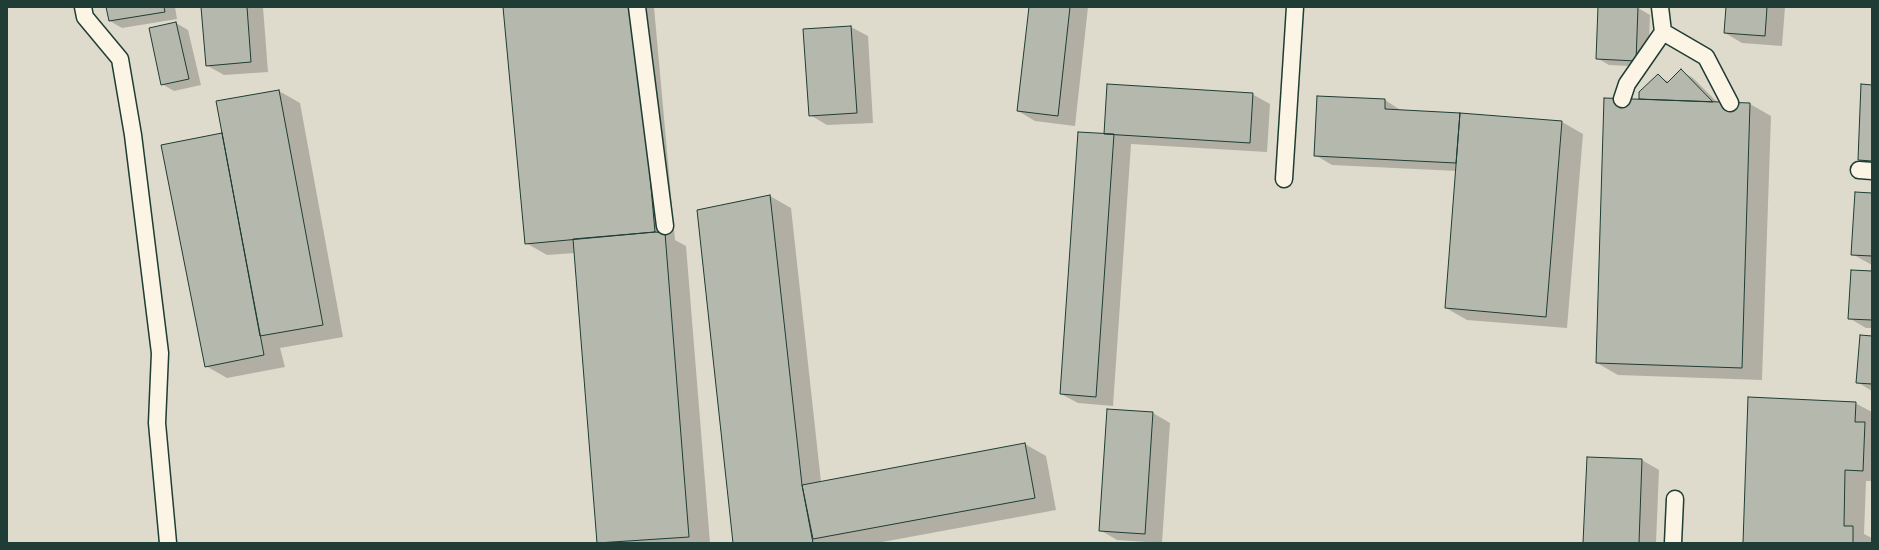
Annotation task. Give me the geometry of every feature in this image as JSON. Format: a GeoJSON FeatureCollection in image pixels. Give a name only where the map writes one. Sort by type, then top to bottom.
{"type":"FeatureCollection","features":[{"type":"Feature","properties":{"kind":"lane"},"geometry":{"type":"LineString","coordinates":[[83,7],[85,17],[120,60],[133,135],[160,353],[157,423],[168,543]]}},
{"type":"Feature","properties":{"kind":"lane"},"geometry":{"type":"LineString","coordinates":[[637,7],[665,226]]}},
{"type":"Feature","properties":{"kind":"lane"},"geometry":{"type":"LineString","coordinates":[[1284,178],[1295,7]]}},
{"type":"Feature","properties":{"kind":"lane"},"geometry":{"type":"LineString","coordinates":[[1622,99],[1627,84],[1663,32],[1660,7]]}},
{"type":"Feature","properties":{"kind":"lane"},"geometry":{"type":"LineString","coordinates":[[1663,32],[1706,57],[1730,103]]}},
{"type":"Feature","properties":{"kind":"lane"},"geometry":{"type":"LineString","coordinates":[[1673,543],[1675,499]]}},
{"type":"Feature","properties":{"kind":"shaded area"},"geometry":{"type":"Polygon","coordinates":[[[7,7],[1872,7],[1872,543],[7,543],[7,7]]]}},
{"type":"Feature","properties":{"kind":"building"},"geometry":{"type":"Polygon","coordinates":[[[106,7],[164,7],[165,12],[109,21],[106,7]]]}},
{"type":"Feature","properties":{"kind":"building"},"geometry":{"type":"Polygon","coordinates":[[[201,7],[247,7],[251,62],[206,66],[201,7]]]}},
{"type":"Feature","properties":{"kind":"building"},"geometry":{"type":"Polygon","coordinates":[[[503,7],[635,7],[655,232],[525,244],[503,7]]]}},
{"type":"Feature","properties":{"kind":"building"},"geometry":{"type":"Polygon","coordinates":[[[1029,7],[1070,7],[1058,116],[1017,111],[1029,7]]]}},
{"type":"Feature","properties":{"kind":"building"},"geometry":{"type":"Polygon","coordinates":[[[1598,7],[1638,7],[1636,61],[1596,59],[1598,7]]]}},
{"type":"Feature","properties":{"kind":"building"},"geometry":{"type":"Polygon","coordinates":[[[1726,7],[1767,7],[1765,36],[1724,33],[1726,7]]]}},
{"type":"Feature","properties":{"kind":"building"},"geometry":{"type":"Polygon","coordinates":[[[176,22],[189,79],[161,85],[149,28],[176,22]]]}},
{"type":"Feature","properties":{"kind":"building"},"geometry":{"type":"Polygon","coordinates":[[[851,26],[857,113],[809,116],[803,29],[851,26]]]}},
{"type":"Feature","properties":{"kind":"building"},"geometry":{"type":"Polygon","coordinates":[[[1681,69],[1713,102],[1639,99],[1639,92],[1658,74],[1667,83],[1681,69]]]}},
{"type":"Feature","properties":{"kind":"building"},"geometry":{"type":"Polygon","coordinates":[[[1107,84],[1253,93],[1250,143],[1104,134],[1107,84]]]}},
{"type":"Feature","properties":{"kind":"building"},"geometry":{"type":"Polygon","coordinates":[[[1861,84],[1872,85],[1872,161],[1858,160],[1861,84]]]}},
{"type":"Feature","properties":{"kind":"building"},"geometry":{"type":"Polygon","coordinates":[[[279,90],[323,325],[260,336],[216,101],[279,90]]]}},
{"type":"Feature","properties":{"kind":"building"},"geometry":{"type":"Polygon","coordinates":[[[1317,96],[1385,99],[1385,109],[1460,113],[1456,163],[1314,156],[1317,96]]]}},
{"type":"Feature","properties":{"kind":"building"},"geometry":{"type":"Polygon","coordinates":[[[1604,98],[1750,103],[1742,368],[1596,363],[1604,98]]]}},
{"type":"Feature","properties":{"kind":"building"},"geometry":{"type":"Polygon","coordinates":[[[1460,113],[1562,121],[1546,317],[1445,308],[1460,113]]]}},
{"type":"Feature","properties":{"kind":"building"},"geometry":{"type":"Polygon","coordinates":[[[1078,132],[1114,134],[1096,397],[1060,394],[1078,132]]]}},
{"type":"Feature","properties":{"kind":"building"},"geometry":{"type":"Polygon","coordinates":[[[222,133],[264,355],[205,367],[161,145],[222,133]]]}},
{"type":"Feature","properties":{"kind":"building"},"geometry":{"type":"Polygon","coordinates":[[[1855,192],[1872,193],[1872,256],[1851,255],[1855,192]]]}},
{"type":"Feature","properties":{"kind":"building"},"geometry":{"type":"Polygon","coordinates":[[[770,195],[802,485],[813,543],[733,543],[697,210],[770,195]]]}},
{"type":"Feature","properties":{"kind":"building"},"geometry":{"type":"Polygon","coordinates":[[[655,232],[665,233],[689,537],[597,543],[573,239],[655,232]]]}},
{"type":"Feature","properties":{"kind":"building"},"geometry":{"type":"Polygon","coordinates":[[[1851,270],[1872,271],[1872,320],[1848,319],[1851,270]]]}},
{"type":"Feature","properties":{"kind":"building"},"geometry":{"type":"Polygon","coordinates":[[[1860,335],[1872,336],[1872,384],[1856,383],[1860,335]]]}},
{"type":"Feature","properties":{"kind":"building"},"geometry":{"type":"Polygon","coordinates":[[[1748,397],[1856,402],[1855,422],[1865,422],[1863,471],[1845,470],[1844,526],[1853,526],[1853,543],[1743,543],[1748,397]]]}},
{"type":"Feature","properties":{"kind":"building"},"geometry":{"type":"Polygon","coordinates":[[[1107,409],[1153,412],[1145,534],[1099,531],[1107,409]]]}},
{"type":"Feature","properties":{"kind":"building"},"geometry":{"type":"Polygon","coordinates":[[[1025,443],[1035,498],[813,539],[802,485],[1025,443]]]}},
{"type":"Feature","properties":{"kind":"building"},"geometry":{"type":"Polygon","coordinates":[[[1587,457],[1642,459],[1639,543],[1583,543],[1587,457]]]}}]}
